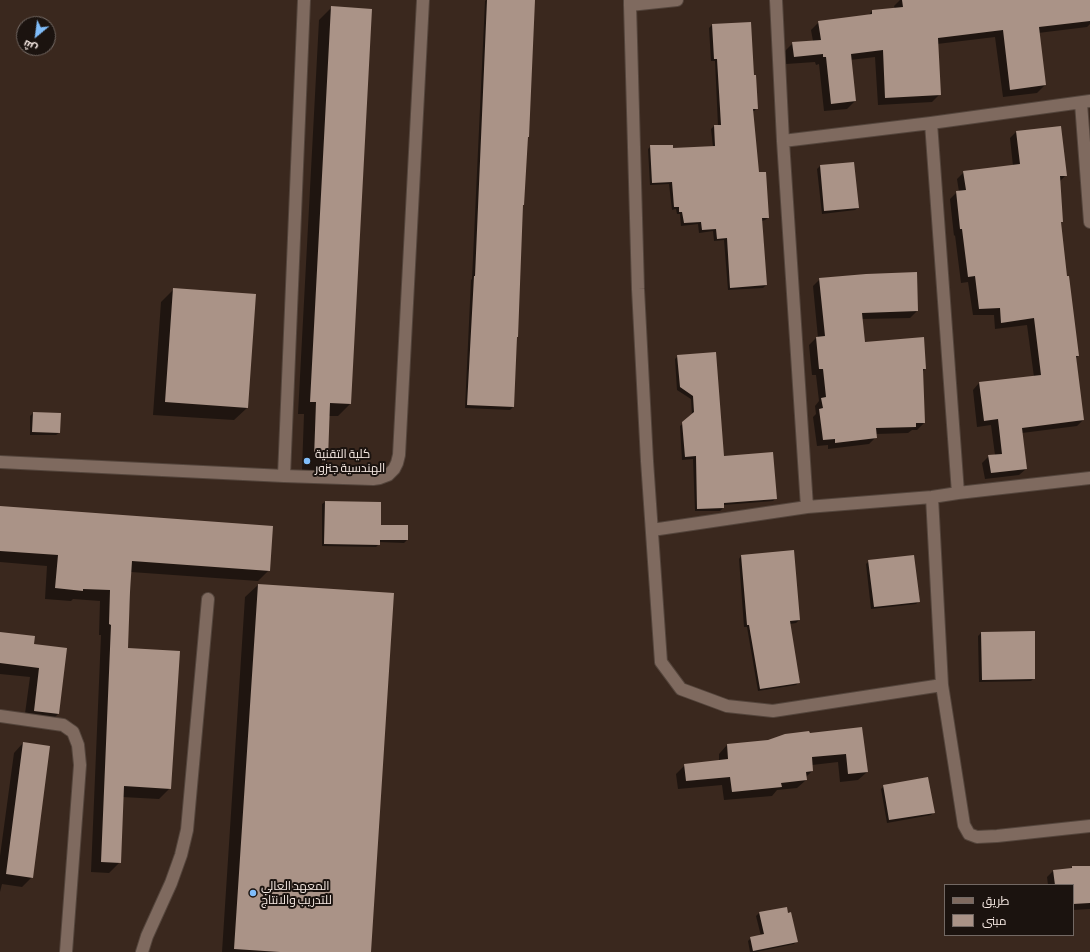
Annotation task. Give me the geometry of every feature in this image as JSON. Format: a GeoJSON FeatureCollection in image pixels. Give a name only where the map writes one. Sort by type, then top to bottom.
{"type":"FeatureCollection","features":[{"type":"Feature","properties":{"kind":"street"},"geometry":{"type":"LineString","coordinates":[[284,476],[304,0]]}},
{"type":"Feature","properties":{"kind":"street"},"geometry":{"type":"LineString","coordinates":[[0,462],[372,479],[388,475],[394,469],[399,455],[423,0]]}},
{"type":"Feature","properties":{"kind":"street"},"geometry":{"type":"LineString","coordinates":[[676,0],[630,2],[638,289],[647,461],[661,662],[681,689],[727,706],[773,711],[942,685]]}},
{"type":"Feature","properties":{"kind":"street"},"geometry":{"type":"LineString","coordinates":[[776,0],[783,141],[807,507]]}},
{"type":"Feature","properties":{"kind":"street"},"geometry":{"type":"LineString","coordinates":[[783,141],[1086,102],[1090,222]]}},
{"type":"Feature","properties":{"kind":"street"},"geometry":{"type":"LineString","coordinates":[[931,123],[958,493]]}},
{"type":"Feature","properties":{"kind":"street"},"geometry":{"type":"LineString","coordinates":[[652,530],[807,507],[932,497],[1090,478]]}},
{"type":"Feature","properties":{"kind":"street"},"geometry":{"type":"LineString","coordinates":[[932,497],[942,685],[964,825],[969,834],[977,837],[1090,826]]}},
{"type":"Feature","properties":{"kind":"street"},"geometry":{"type":"LineString","coordinates":[[142,952],[147,936],[172,883],[187,830],[208,599]]}},
{"type":"Feature","properties":{"kind":"street"},"geometry":{"type":"LineString","coordinates":[[0,718],[63,725],[73,732],[78,745],[80,765],[66,952]]}},
{"type":"Feature","properties":{"kind":"building"},"geometry":{"type":"Polygon","coordinates":[[[487,0],[535,0],[529,137],[523,205],[514,407],[467,405],[475,276],[487,0]]]}},
{"type":"Feature","properties":{"kind":"building"},"geometry":{"type":"Polygon","coordinates":[[[902,0],[1090,0],[1090,21],[1039,27],[1046,85],[1010,90],[1003,30],[938,38],[941,95],[885,98],[883,50],[851,54],[856,101],[831,104],[826,57],[823,57],[823,54],[794,57],[792,42],[821,40],[818,21],[872,14],[872,10],[903,7],[902,0]]]}},
{"type":"Feature","properties":{"kind":"building"},"geometry":{"type":"Polygon","coordinates":[[[331,6],[372,9],[351,404],[330,403],[328,459],[314,458],[316,402],[310,402],[331,6]]]}},
{"type":"Feature","properties":{"kind":"building"},"geometry":{"type":"Polygon","coordinates":[[[751,22],[754,75],[756,75],[758,109],[753,109],[759,172],[766,172],[769,218],[762,218],[767,285],[730,288],[727,238],[717,239],[716,229],[702,230],[701,222],[684,223],[682,212],[679,212],[679,207],[674,207],[672,182],[652,183],[650,145],[673,145],[673,148],[715,146],[714,125],[721,125],[717,59],[714,59],[712,24],[751,22]]]}},
{"type":"Feature","properties":{"kind":"building"},"geometry":{"type":"Polygon","coordinates":[[[1061,126],[1067,176],[1060,176],[1063,222],[1061,222],[1067,276],[1069,276],[1079,356],[1076,356],[1084,420],[1022,428],[1027,469],[991,473],[988,455],[1002,454],[998,419],[984,421],[979,382],[1041,375],[1034,318],[1001,323],[1000,308],[979,309],[975,276],[968,277],[962,229],[960,229],[956,191],[966,190],[963,171],[1020,164],[1016,131],[1061,126]]]}},
{"type":"Feature","properties":{"kind":"building"},"geometry":{"type":"Polygon","coordinates":[[[854,162],[859,208],[824,211],[820,165],[854,162]]]}},
{"type":"Feature","properties":{"kind":"building"},"geometry":{"type":"Polygon","coordinates":[[[917,272],[918,311],[862,313],[865,342],[924,337],[926,369],[923,369],[925,423],[916,423],[916,427],[876,428],[877,438],[835,443],[835,439],[823,440],[819,409],[823,408],[821,398],[826,397],[823,369],[819,369],[816,337],[825,336],[819,278],[917,272]]]}},
{"type":"Feature","properties":{"kind":"building"},"geometry":{"type":"Polygon","coordinates":[[[173,288],[256,294],[248,408],[165,402],[173,288]]]}},
{"type":"Feature","properties":{"kind":"building"},"geometry":{"type":"Polygon","coordinates":[[[716,352],[724,456],[773,452],[777,499],[724,503],[724,508],[697,509],[696,456],[685,457],[682,422],[694,412],[693,396],[680,387],[677,355],[716,352]]]}},
{"type":"Feature","properties":{"kind":"building"},"geometry":{"type":"Polygon","coordinates":[[[33,412],[61,413],[60,433],[32,432],[33,412]]]}},
{"type":"Feature","properties":{"kind":"building"},"geometry":{"type":"Polygon","coordinates":[[[325,501],[381,502],[381,525],[408,525],[408,540],[380,540],[380,545],[324,544],[325,501]]]}},
{"type":"Feature","properties":{"kind":"building"},"geometry":{"type":"Polygon","coordinates":[[[0,506],[273,526],[270,571],[132,561],[128,648],[180,651],[171,789],[124,786],[121,863],[101,862],[111,625],[109,624],[110,590],[83,589],[83,591],[55,588],[58,555],[0,551],[0,506]]]}},
{"type":"Feature","properties":{"kind":"building"},"geometry":{"type":"Polygon","coordinates":[[[794,550],[800,620],[790,621],[800,683],[760,689],[749,625],[747,625],[741,555],[794,550]]]}},
{"type":"Feature","properties":{"kind":"building"},"geometry":{"type":"Polygon","coordinates":[[[914,555],[920,602],[874,607],[868,560],[914,555]]]}},
{"type":"Feature","properties":{"kind":"building"},"geometry":{"type":"Polygon","coordinates":[[[258,584],[394,593],[371,952],[280,952],[234,949],[258,584]]]}},
{"type":"Feature","properties":{"kind":"building"},"geometry":{"type":"Polygon","coordinates":[[[1035,631],[1035,679],[982,680],[981,632],[1035,631]]]}},
{"type":"Feature","properties":{"kind":"building"},"geometry":{"type":"Polygon","coordinates":[[[0,632],[35,636],[34,644],[67,648],[59,714],[34,711],[39,668],[0,663],[0,632]]]}},
{"type":"Feature","properties":{"kind":"building"},"geometry":{"type":"Polygon","coordinates":[[[862,727],[868,772],[848,774],[846,754],[812,757],[813,771],[806,772],[807,780],[781,783],[782,787],[732,792],[730,777],[686,781],[684,764],[728,759],[727,744],[768,740],[785,734],[809,731],[810,733],[862,727]]]}},
{"type":"Feature","properties":{"kind":"building"},"geometry":{"type":"Polygon","coordinates":[[[23,742],[50,746],[33,878],[6,874],[23,742]]]}},
{"type":"Feature","properties":{"kind":"building"},"geometry":{"type":"Polygon","coordinates":[[[928,777],[935,813],[889,820],[883,785],[928,777]]]}},
{"type":"Feature","properties":{"kind":"building"},"geometry":{"type":"Polygon","coordinates":[[[1072,866],[1090,866],[1090,903],[1074,904],[1074,884],[1055,884],[1053,870],[1072,868],[1072,866]]]}},
{"type":"Feature","properties":{"kind":"building"},"geometry":{"type":"Polygon","coordinates":[[[787,907],[788,913],[791,912],[798,942],[753,951],[750,937],[764,934],[759,912],[787,907]]]}},
{"type":"Feature","properties":{"kind":"place","name":"كلية التقنية الهندسية جنزور"},"geometry":{"type":"Point","coordinates":[307,461]}},
{"type":"Feature","properties":{"kind":"place","name":"المعهد العالي للتدريب والانتاج"},"geometry":{"type":"Point","coordinates":[253,893]}}]}
